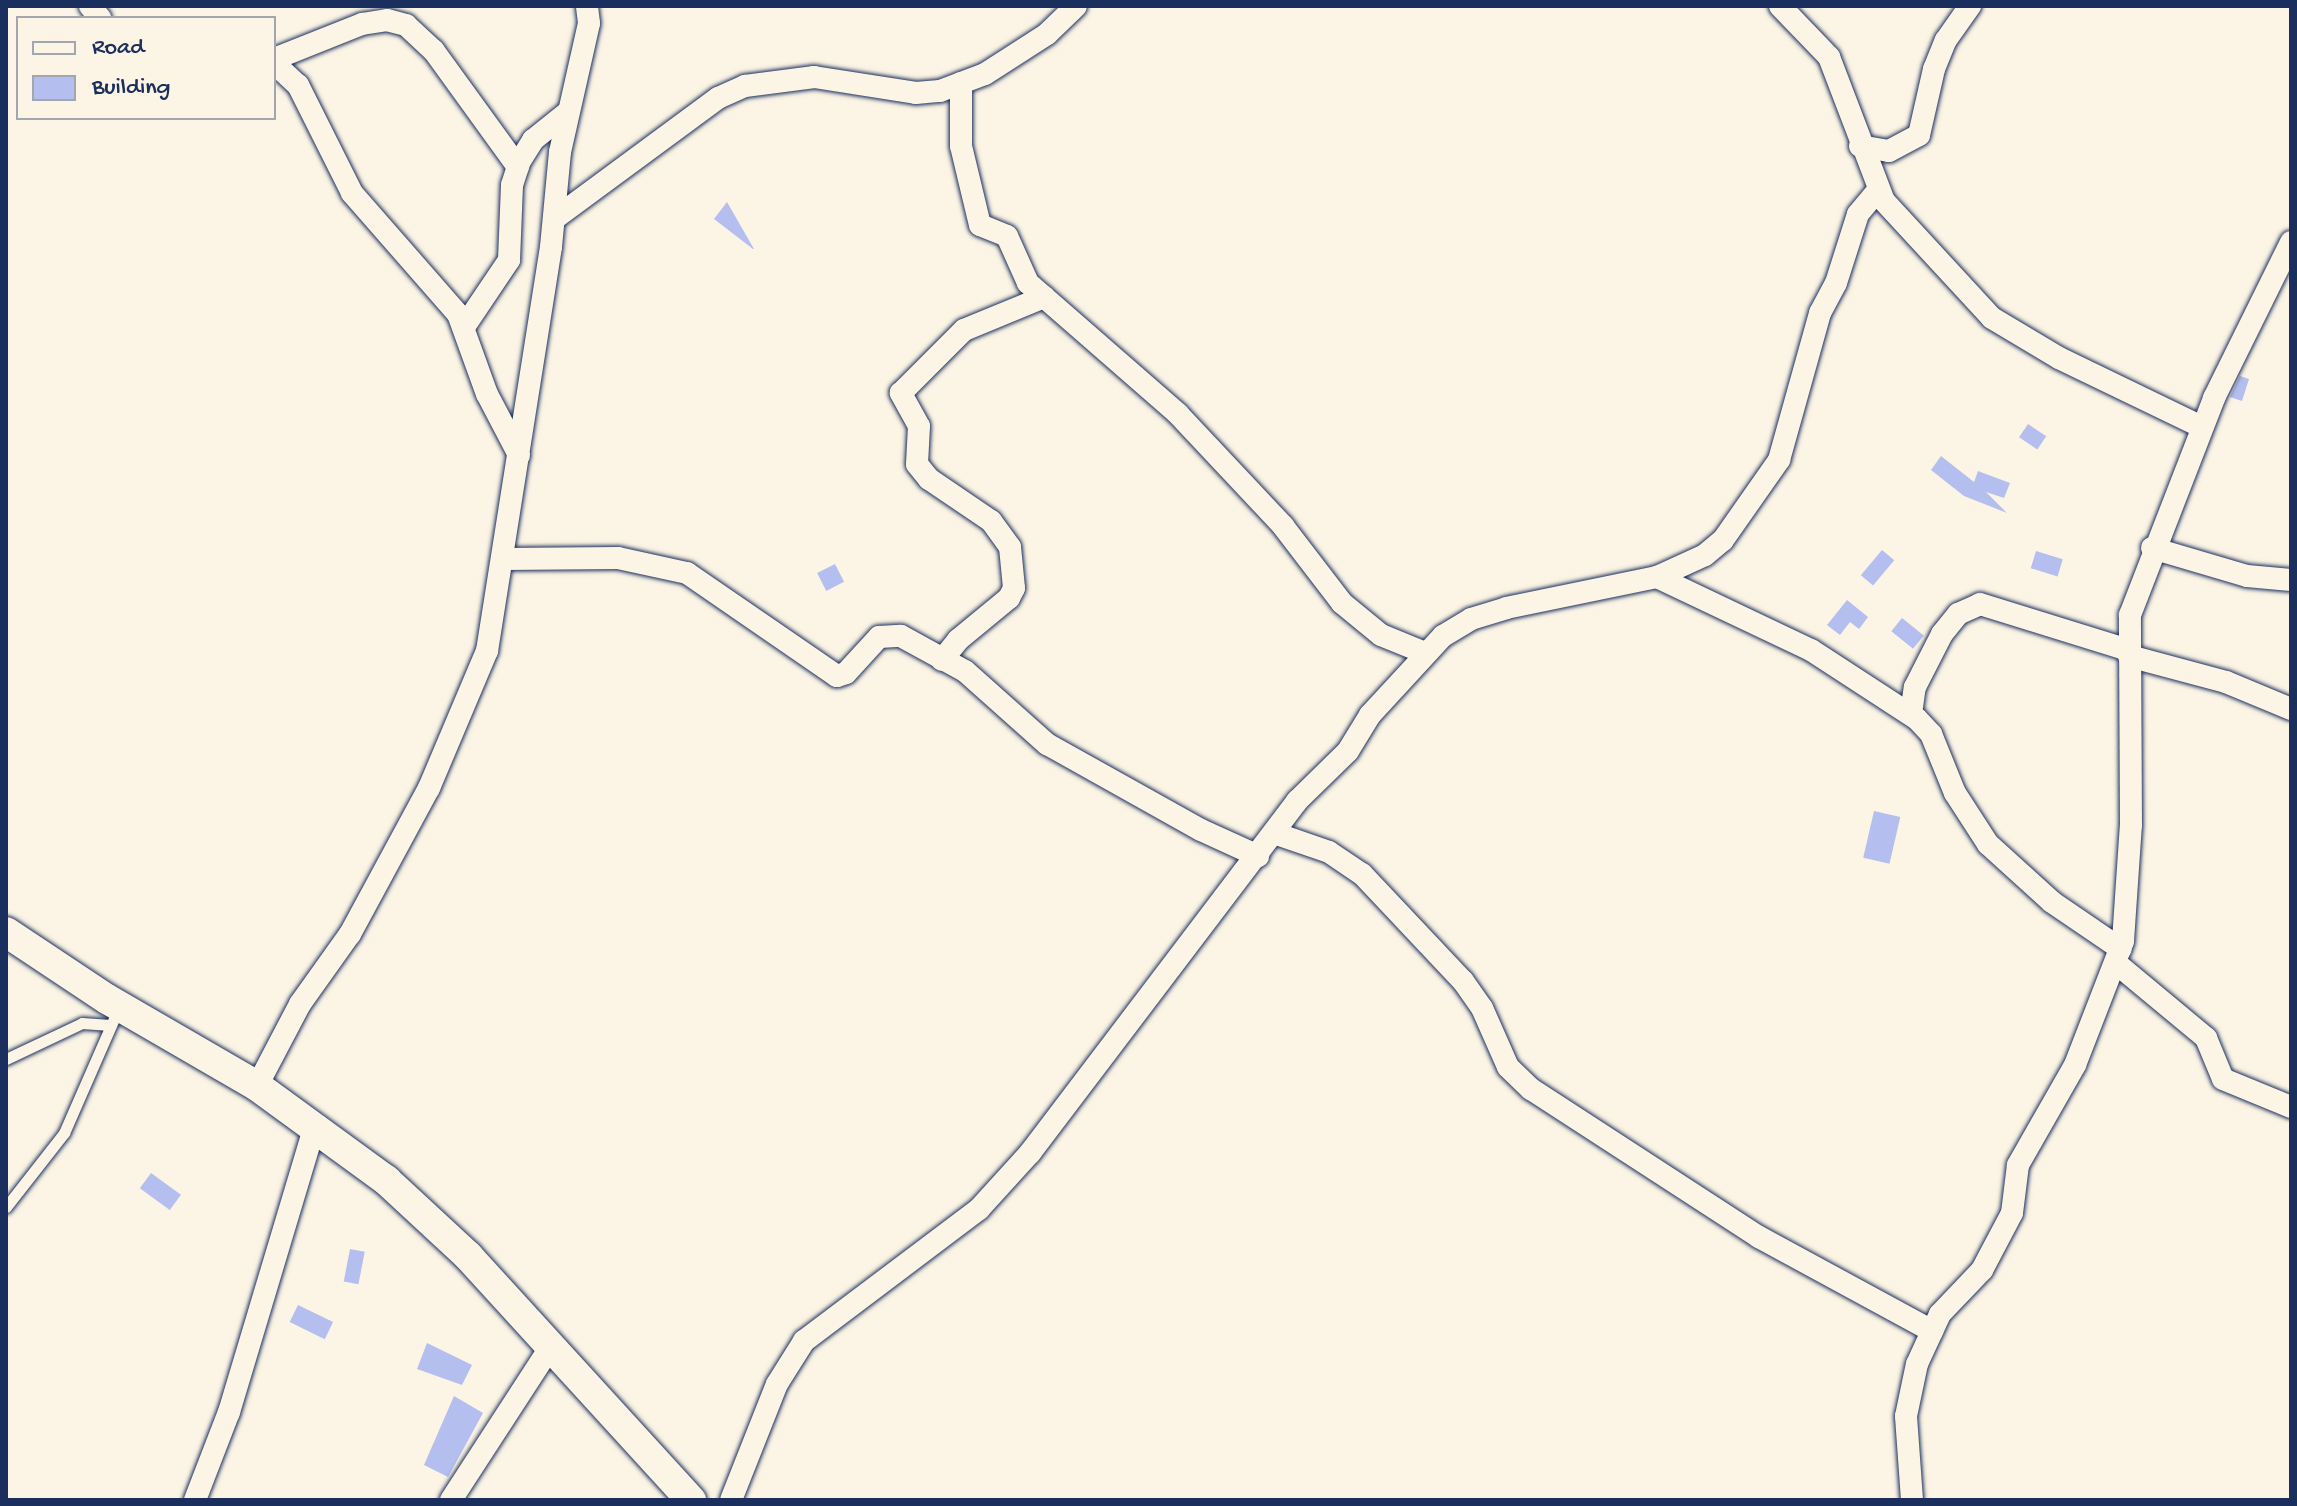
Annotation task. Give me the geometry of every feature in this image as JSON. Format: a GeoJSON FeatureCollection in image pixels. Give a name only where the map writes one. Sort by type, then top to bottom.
{"type":"FeatureCollection","features":[{"type":"Feature","properties":{"kind":"street"},"geometry":{"type":"LineString","coordinates":[[257,1086],[300,1004],[350,934],[429,788],[487,651],[504,559],[567,113],[589,23],[587,6]]}},
{"type":"Feature","properties":{"kind":"street"},"geometry":{"type":"LineString","coordinates":[[554,219],[718,98],[745,86],[814,77],[916,93],[961,83],[985,74],[1047,34],[1076,6]]}},
{"type":"Feature","properties":{"kind":"street"},"geometry":{"type":"LineString","coordinates":[[1780,6],[1829,57],[1878,190],[1905,228],[1992,318],[2059,358],[2202,427]]}},
{"type":"Feature","properties":{"kind":"street"},"geometry":{"type":"LineString","coordinates":[[1860,146],[1889,151],[1919,135],[1940,54],[1970,6]]}},
{"type":"Feature","properties":{"kind":"street"},"geometry":{"type":"LineString","coordinates":[[276,60],[362,24],[387,20],[406,25],[434,51],[518,167]]}},
{"type":"Feature","properties":{"kind":"street"},"geometry":{"type":"LineString","coordinates":[[276,63],[298,85],[352,193],[464,327],[487,394],[519,455]]}},
{"type":"Feature","properties":{"kind":"street"},"geometry":{"type":"LineString","coordinates":[[961,83],[961,146],[974,216],[988,230],[1007,236],[1023,278],[1178,414],[1283,526],[1342,603],[1381,635],[1425,653]]}},
{"type":"Feature","properties":{"kind":"street"},"geometry":{"type":"LineString","coordinates":[[464,327],[509,260],[512,185],[518,167],[533,140],[567,113]]}},
{"type":"Feature","properties":{"kind":"street"},"geometry":{"type":"LineString","coordinates":[[731,1500],[777,1384],[804,1341],[979,1209],[1030,1153],[1274,833],[1425,653],[1471,619],[1657,577],[1693,562],[1723,540],[1770,477],[1851,231],[1878,190]]}},
{"type":"Feature","properties":{"kind":"street"},"geometry":{"type":"LineString","coordinates":[[1912,1500],[1906,1416],[1917,1364],[1940,1314],[1982,1270],[2012,1213],[2018,1165],[2075,1065],[2119,956],[2130,841],[2130,615],[2152,548],[2202,427],[2291,242]]}},
{"type":"Feature","properties":{"kind":"street"},"geometry":{"type":"LineString","coordinates":[[942,660],[958,640],[1009,598],[1014,588],[1010,547],[991,521],[929,479],[917,464],[919,426],[901,393],[964,330],[1044,297]]}},
{"type":"Feature","properties":{"kind":"street"},"geometry":{"type":"LineString","coordinates":[[2152,548],[2247,576],[2291,580]]}},
{"type":"Feature","properties":{"kind":"street"},"geometry":{"type":"LineString","coordinates":[[504,559],[618,558],[687,573],[837,676],[846,673],[869,646],[889,634],[965,671],[1047,744],[1189,824],[1258,856]]}},
{"type":"Feature","properties":{"kind":"street"},"geometry":{"type":"LineString","coordinates":[[1657,577],[1811,650],[1911,714],[1931,734],[1955,793],[1988,844],[2052,902],[2119,956],[2206,1038],[2223,1079],[2291,1107]]}},
{"type":"Feature","properties":{"kind":"street"},"geometry":{"type":"LineString","coordinates":[[1911,714],[1915,687],[1942,634],[1958,614],[1980,604],[2226,682],[2291,709]]}},
{"type":"Feature","properties":{"kind":"street"},"geometry":{"type":"LineString","coordinates":[[1274,833],[1329,852],[1362,874],[1463,981],[1482,1008],[1508,1067],[1531,1089],[1759,1237],[1932,1331]]}},
{"type":"Feature","properties":{"kind":"street"},"geometry":{"type":"LineString","coordinates":[[6,932],[115,1016],[257,1086],[386,1180],[468,1256],[691,1500]]}},
{"type":"Feature","properties":{"kind":"street"},"geometry":{"type":"LineString","coordinates":[[195,1500],[229,1412],[314,1128]]}},
{"type":"Feature","properties":{"kind":"street"},"geometry":{"type":"LineString","coordinates":[[451,1500],[551,1346]]}},
{"type":"Feature","properties":{"kind":"lane"},"geometry":{"type":"LineString","coordinates":[[6,1059],[82,1023],[115,1016]]}},
{"type":"Feature","properties":{"kind":"lane"},"geometry":{"type":"LineString","coordinates":[[6,1207],[64,1133],[115,1016]]}},
{"type":"Feature","properties":{"kind":"building"},"geometry":{"type":"Polygon","coordinates":[[[727,202],[754,249],[714,219],[727,202]]]}},
{"type":"Feature","properties":{"kind":"building"},"geometry":{"type":"Polygon","coordinates":[[[2240,376],[2249,379],[2242,401],[2230,397],[2240,376]]]}},
{"type":"Feature","properties":{"kind":"building"},"geometry":{"type":"Polygon","coordinates":[[[2028,424],[2046,436],[2037,450],[2019,437],[2028,424]]]}},
{"type":"Feature","properties":{"kind":"building"},"geometry":{"type":"Polygon","coordinates":[[[1941,456],[1974,482],[1978,471],[2010,483],[2004,498],[1986,492],[2007,513],[1964,496],[1931,470],[1941,456]]]}},
{"type":"Feature","properties":{"kind":"building"},"geometry":{"type":"Polygon","coordinates":[[[1882,550],[1894,560],[1873,586],[1861,575],[1882,550]]]}},
{"type":"Feature","properties":{"kind":"building"},"geometry":{"type":"Polygon","coordinates":[[[2036,551],[2063,559],[2058,576],[2031,568],[2036,551]]]}},
{"type":"Feature","properties":{"kind":"building"},"geometry":{"type":"Polygon","coordinates":[[[835,564],[844,582],[826,591],[817,573],[835,564]]]}},
{"type":"Feature","properties":{"kind":"building"},"geometry":{"type":"Polygon","coordinates":[[[1847,600],[1868,617],[1859,629],[1850,622],[1840,635],[1827,625],[1847,600]]]}},
{"type":"Feature","properties":{"kind":"building"},"geometry":{"type":"Polygon","coordinates":[[[1902,618],[1924,636],[1913,649],[1891,631],[1902,618]]]}},
{"type":"Feature","properties":{"kind":"building"},"geometry":{"type":"Polygon","coordinates":[[[1874,811],[1900,817],[1890,864],[1863,858],[1874,811]]]}},
{"type":"Feature","properties":{"kind":"building"},"geometry":{"type":"Polygon","coordinates":[[[151,1173],[181,1195],[170,1210],[140,1188],[151,1173]]]}},
{"type":"Feature","properties":{"kind":"building"},"geometry":{"type":"Polygon","coordinates":[[[350,1249],[365,1252],[358,1284],[344,1281],[350,1249]]]}},
{"type":"Feature","properties":{"kind":"building"},"geometry":{"type":"Polygon","coordinates":[[[298,1305],[333,1322],[325,1339],[290,1322],[298,1305]]]}},
{"type":"Feature","properties":{"kind":"building"},"geometry":{"type":"Polygon","coordinates":[[[427,1343],[472,1365],[462,1385],[417,1369],[427,1343]]]}},
{"type":"Feature","properties":{"kind":"building"},"geometry":{"type":"Polygon","coordinates":[[[454,1396],[483,1413],[448,1477],[424,1465],[454,1396]]]}}]}
